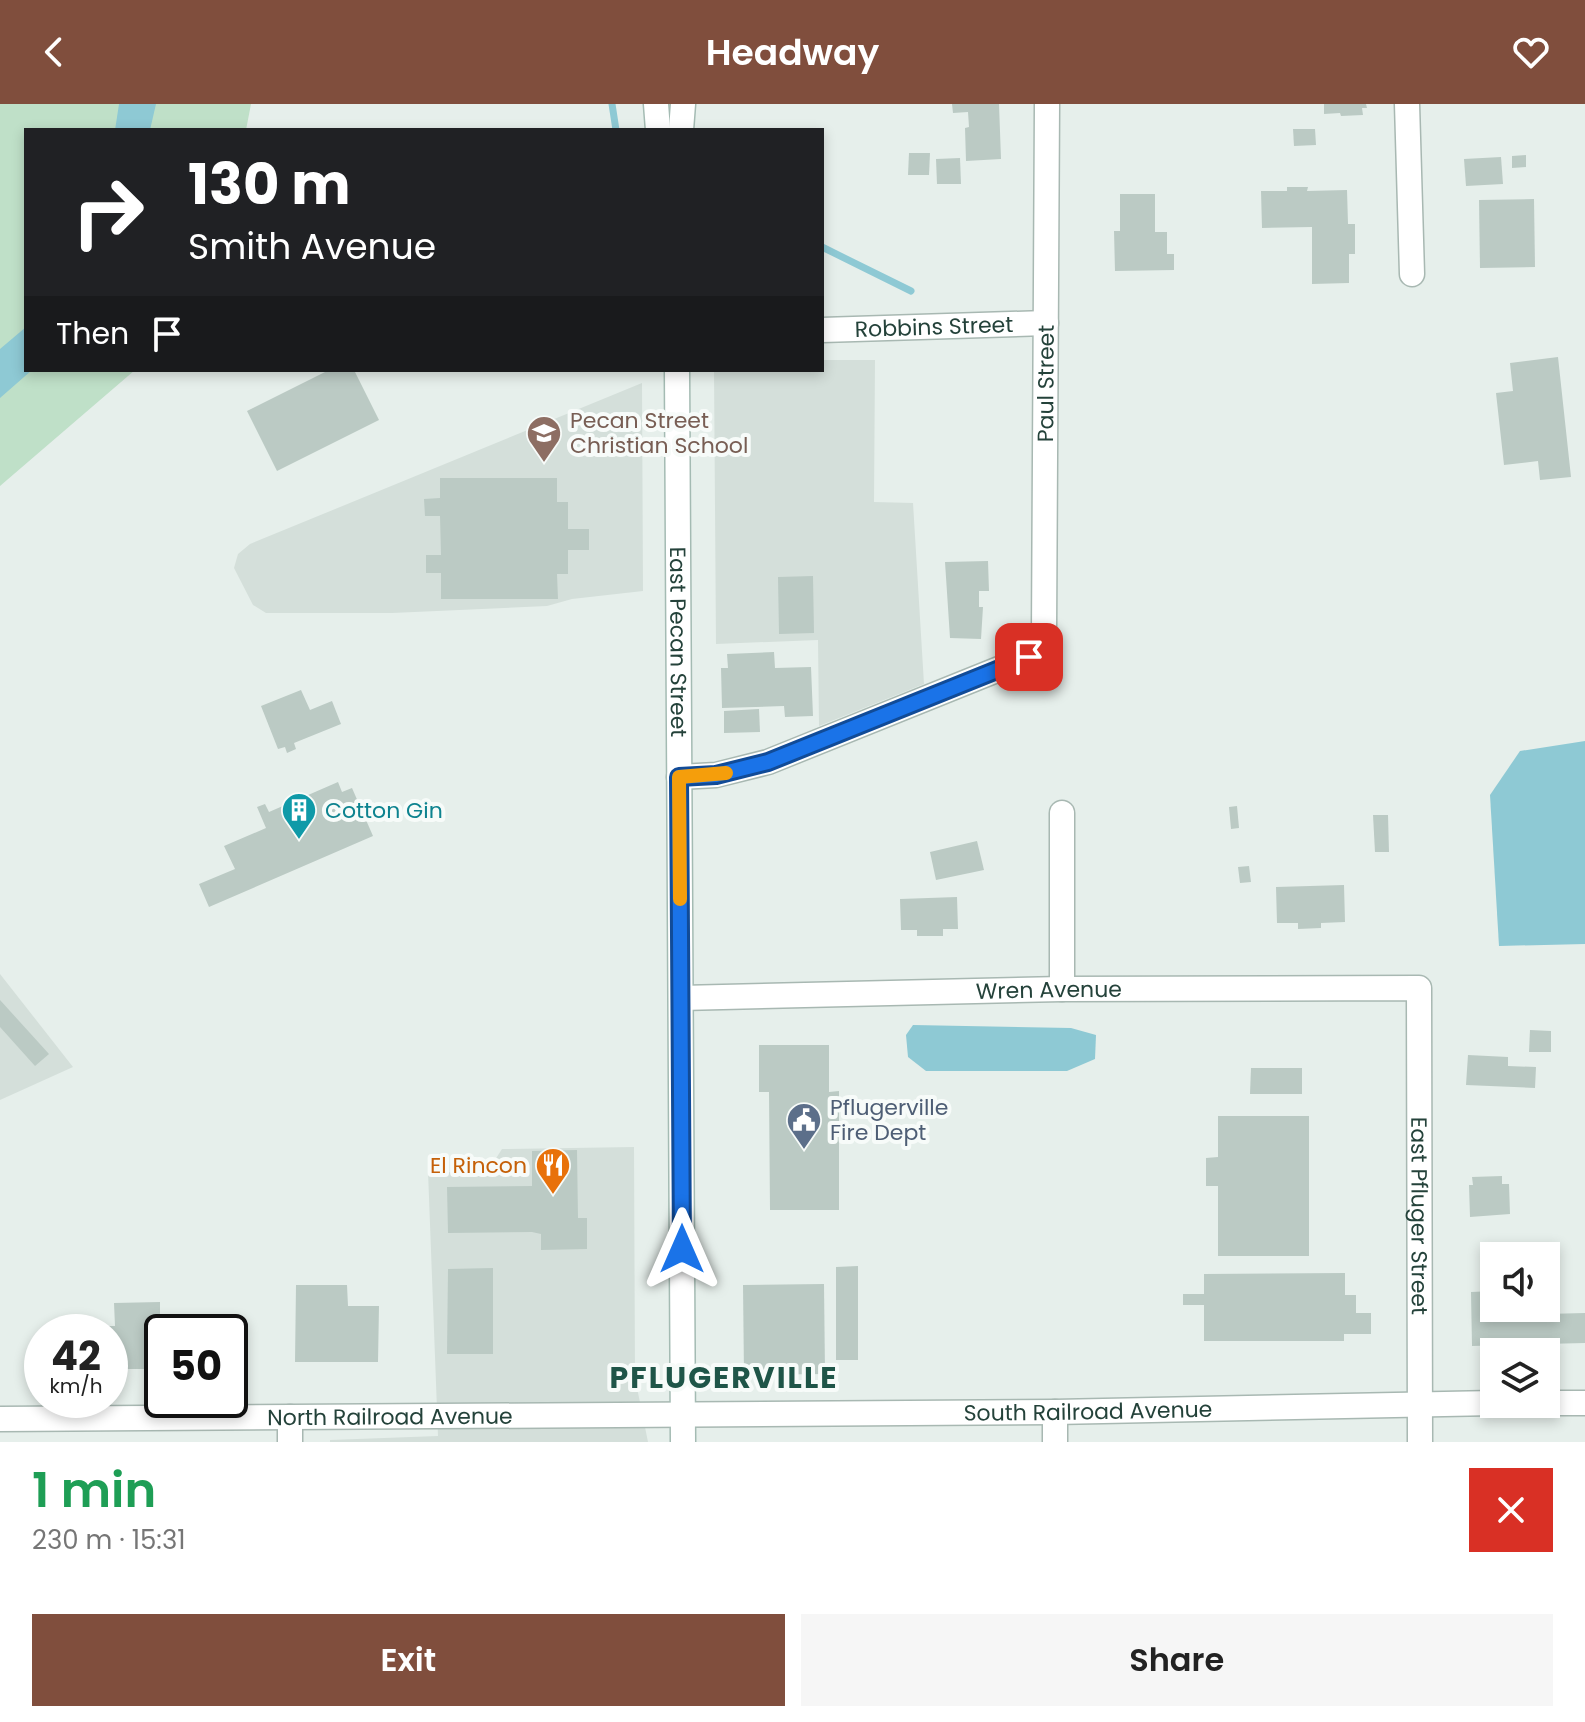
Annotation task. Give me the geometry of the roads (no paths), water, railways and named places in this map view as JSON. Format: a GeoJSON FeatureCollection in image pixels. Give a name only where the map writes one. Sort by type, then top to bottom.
{"type":"FeatureCollection","features":[{"type":"Feature","properties":{"kind":"street"},"geometry":{"type":"LineString","coordinates":[[656,104],[658,128]]}},
{"type":"Feature","properties":{"kind":"street"},"geometry":{"type":"LineString","coordinates":[[681,128],[683,104]]}},
{"type":"Feature","properties":{"kind":"street","name":"Paul Street"},"geometry":{"type":"LineString","coordinates":[[679,777],[716,775],[768,762],[1029,657],[1044,634],[1047,104]]}},
{"type":"Feature","properties":{"kind":"street"},"geometry":{"type":"LineString","coordinates":[[1407,104],[1412,274]]}},
{"type":"Feature","properties":{"kind":"street","name":"Robbins Street"},"geometry":{"type":"LineString","coordinates":[[824,330],[1046,323]]}},
{"type":"Feature","properties":{"kind":"street","name":"East Pecan Street"},"geometry":{"type":"LineString","coordinates":[[677,372],[683,1442]]}},
{"type":"Feature","properties":{"kind":"street"},"geometry":{"type":"LineString","coordinates":[[1062,813],[1062,989]]}},
{"type":"Feature","properties":{"kind":"street","name":"Wren Avenue"},"geometry":{"type":"LineString","coordinates":[[681,998],[1062,989],[1419,988]]}},
{"type":"Feature","properties":{"kind":"street","name":"East Pfluger Street"},"geometry":{"type":"LineString","coordinates":[[1419,988],[1420,1442]]}},
{"type":"Feature","properties":{"kind":"street","name":"South Railroad Avenue"},"geometry":{"type":"LineString","coordinates":[[683,1416],[1480,1403]]}},
{"type":"Feature","properties":{"kind":"street"},"geometry":{"type":"LineString","coordinates":[[1560,1403],[1585,1403]]}},
{"type":"Feature","properties":{"kind":"street"},"geometry":{"type":"LineString","coordinates":[[1055,1412],[1055,1442]]}},
{"type":"Feature","properties":{"kind":"street","name":"North Railroad Avenue"},"geometry":{"type":"LineString","coordinates":[[0,1419],[683,1416]]}},
{"type":"Feature","properties":{"kind":"street"},"geometry":{"type":"LineString","coordinates":[[290,1417],[290,1442]]}},
{"type":"Feature","properties":{"kind":"water"},"geometry":{"type":"Polygon","coordinates":[[[119,104],[156,104],[150,128],[115,128],[119,104]]]}},
{"type":"Feature","properties":{"kind":"water"},"geometry":{"type":"Polygon","coordinates":[[[24,329],[24,372],[30,372],[0,398],[0,349],[24,329]]]}},
{"type":"Feature","properties":{"kind":"water"},"geometry":{"type":"Polygon","coordinates":[[[1585,741],[1585,944],[1499,946],[1490,795],[1520,751],[1585,741]]]}},
{"type":"Feature","properties":{"kind":"water"},"geometry":{"type":"Polygon","coordinates":[[[913,1025],[1071,1028],[1096,1035],[1095,1059],[1067,1071],[926,1071],[908,1057],[906,1035],[913,1025]]]}},
{"type":"Feature","properties":{"kind":"waterway"},"geometry":{"type":"LineString","coordinates":[[612,104],[616,128]]}},
{"type":"Feature","properties":{"kind":"waterway"},"geometry":{"type":"LineString","coordinates":[[824,248],[911,291]]}},
{"type":"Feature","properties":{"kind":"place","name":"Pecan Street Christian School"},"geometry":{"type":"Point","coordinates":[544,464]}},
{"type":"Feature","properties":{"kind":"place","name":"Cotton Gin"},"geometry":{"type":"Point","coordinates":[299,841]}},
{"type":"Feature","properties":{"kind":"place","name":"Pflugerville Fire Dept"},"geometry":{"type":"Point","coordinates":[804,1151]}},
{"type":"Feature","properties":{"kind":"place","name":"El Rincon"},"geometry":{"type":"Point","coordinates":[553,1196]}},
{"type":"Feature","properties":{"kind":"district","name":"PFLUGERVILLE"},"geometry":{"type":"Point","coordinates":[724,1377]}}]}
